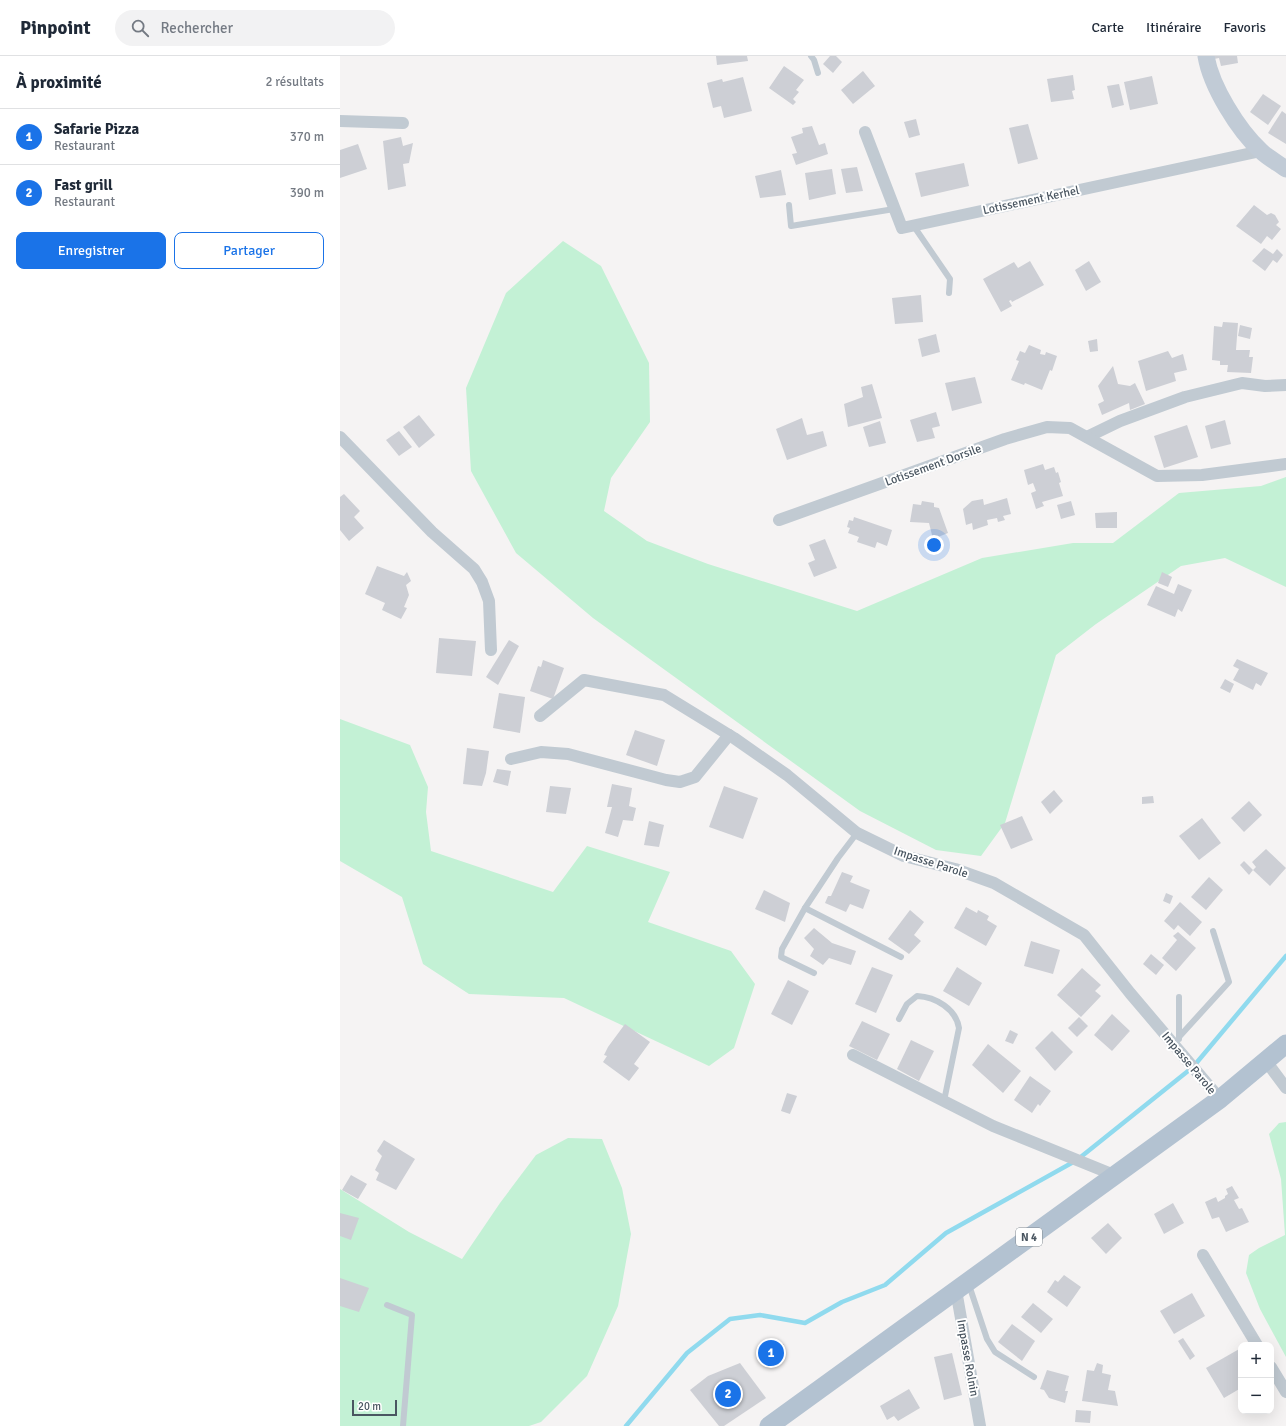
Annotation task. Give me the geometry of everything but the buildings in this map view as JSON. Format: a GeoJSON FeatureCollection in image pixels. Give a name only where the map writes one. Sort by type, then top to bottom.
{"type":"FeatureCollection","features":[{"type":"Feature","properties":{"kind":"main road"},"geometry":{"type":"LineString","coordinates":[[1206,56],[1208,69],[1230,114],[1261,151],[1286,169]]}},
{"type":"Feature","properties":{"kind":"main road","name":"N 4"},"geometry":{"type":"LineString","coordinates":[[769,1426],[1220,1099],[1286,1044]]}},
{"type":"Feature","properties":{"kind":"street"},"geometry":{"type":"LineString","coordinates":[[340,121],[403,123]]}},
{"type":"Feature","properties":{"kind":"street"},"geometry":{"type":"LineString","coordinates":[[864,132],[902,228],[913,225]]}},
{"type":"Feature","properties":{"kind":"street","name":"Lotissement Kerhel"},"geometry":{"type":"LineString","coordinates":[[913,225],[1261,151]]}},
{"type":"Feature","properties":{"kind":"street"},"geometry":{"type":"LineString","coordinates":[[1087,437],[1120,421],[1185,397],[1242,383],[1265,386],[1286,385]]}},
{"type":"Feature","properties":{"kind":"street","name":"Lotissement Dorsile"},"geometry":{"type":"LineString","coordinates":[[779,520],[1005,439],[1047,427],[1070,428],[1157,476],[1202,475],[1286,464]]}},
{"type":"Feature","properties":{"kind":"street"},"geometry":{"type":"LineString","coordinates":[[340,437],[432,532],[474,569],[482,582],[489,601],[491,650]]}},
{"type":"Feature","properties":{"kind":"street","name":"Impasse Parole"},"geometry":{"type":"LineString","coordinates":[[540,716],[584,680],[664,695],[729,735],[787,775],[857,833],[904,856],[955,869],[994,883],[1084,935],[1220,1099]]}},
{"type":"Feature","properties":{"kind":"street"},"geometry":{"type":"LineString","coordinates":[[511,759],[541,752],[568,754],[666,780],[680,782],[695,777],[729,735]]}},
{"type":"Feature","properties":{"kind":"street"},"geometry":{"type":"LineString","coordinates":[[853,1056],[993,1126],[1114,1175]]}},
{"type":"Feature","properties":{"kind":"street"},"geometry":{"type":"LineString","coordinates":[[1266,1061],[1286,1088]]}},
{"type":"Feature","properties":{"kind":"street"},"geometry":{"type":"LineString","coordinates":[[1203,1255],[1255,1342]]}},
{"type":"Feature","properties":{"kind":"street","name":"Impasse Rolnin"},"geometry":{"type":"LineString","coordinates":[[962,1286],[980,1426]]}},
{"type":"Feature","properties":{"kind":"street"},"geometry":{"type":"LineString","coordinates":[[1274,1372],[1286,1392]]}},
{"type":"Feature","properties":{"kind":"lane"},"geometry":{"type":"LineString","coordinates":[[811,56],[814,60],[818,73]]}},
{"type":"Feature","properties":{"kind":"lane"},"geometry":{"type":"LineString","coordinates":[[789,205],[791,226],[894,208]]}},
{"type":"Feature","properties":{"kind":"lane"},"geometry":{"type":"LineString","coordinates":[[913,225],[950,279],[948,293]]}},
{"type":"Feature","properties":{"kind":"lane"},"geometry":{"type":"LineString","coordinates":[[814,973],[780,957],[782,950],[805,908],[838,858],[857,833]]}},
{"type":"Feature","properties":{"kind":"lane"},"geometry":{"type":"LineString","coordinates":[[805,908],[901,957]]}},
{"type":"Feature","properties":{"kind":"lane"},"geometry":{"type":"LineString","coordinates":[[1179,1038],[1229,982],[1213,931]]}},
{"type":"Feature","properties":{"kind":"lane"},"geometry":{"type":"LineString","coordinates":[[899,1019],[907,1004],[917,996],[927,996],[944,1005],[957,1018],[959,1028],[944,1101]]}},
{"type":"Feature","properties":{"kind":"lane"},"geometry":{"type":"LineString","coordinates":[[1178,1050],[1179,997]]}},
{"type":"Feature","properties":{"kind":"lane"},"geometry":{"type":"LineString","coordinates":[[962,1286],[987,1339],[995,1352],[1034,1377]]}},
{"type":"Feature","properties":{"kind":"lane"},"geometry":{"type":"LineString","coordinates":[[387,1305],[412,1315],[403,1426]]}},
{"type":"Feature","properties":{"kind":"green space"},"geometry":{"type":"Polygon","coordinates":[[[563,241],[601,266],[649,363],[650,422],[611,478],[604,511],[647,541],[708,564],[857,611],[982,558],[1073,543],[1113,543],[1179,493],[1261,486],[1286,477],[1286,587],[1225,558],[1181,566],[1096,624],[1056,655],[1005,823],[981,856],[936,850],[860,811],[593,618],[516,553],[471,471],[466,388],[506,293],[563,241]]]}},
{"type":"Feature","properties":{"kind":"green space"},"geometry":{"type":"Polygon","coordinates":[[[340,719],[410,745],[428,787],[426,812],[431,851],[553,892],[587,846],[670,872],[648,922],[731,951],[755,984],[734,1048],[709,1066],[564,998],[469,994],[423,964],[402,897],[340,861],[340,719]]]}},
{"type":"Feature","properties":{"kind":"green space"},"geometry":{"type":"Polygon","coordinates":[[[1286,1122],[1286,1357],[1260,1309],[1246,1273],[1249,1255],[1259,1248],[1285,1235],[1281,1179],[1269,1134],[1279,1123],[1286,1122]]]}},
{"type":"Feature","properties":{"kind":"green space"},"geometry":{"type":"Polygon","coordinates":[[[568,1138],[602,1139],[622,1188],[631,1234],[618,1306],[587,1376],[541,1422],[529,1426],[340,1426],[340,1189],[409,1232],[462,1259],[500,1203],[536,1155],[568,1138]]]}},
{"type":"Feature","properties":{"kind":"waterway"},"geometry":{"type":"LineString","coordinates":[[626,1426],[687,1353],[730,1319],[760,1315],[805,1323],[842,1302],[885,1285],[946,1233],[1077,1160],[1193,1067],[1286,956]]}},
{"type":"Feature","properties":{"kind":"place","name":"Safarie Pizza"},"geometry":{"type":"Point","coordinates":[771,1353]}},
{"type":"Feature","properties":{"kind":"place","name":"Fast grill"},"geometry":{"type":"Point","coordinates":[728,1394]}}]}
